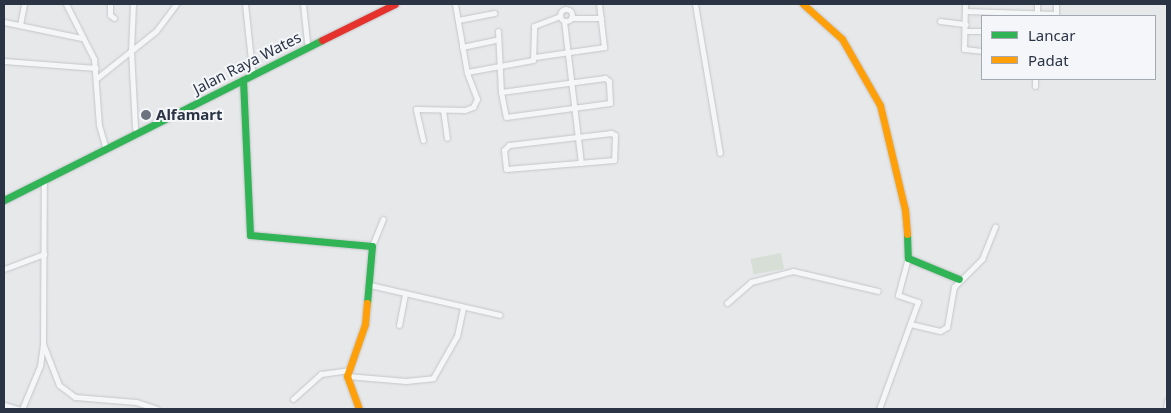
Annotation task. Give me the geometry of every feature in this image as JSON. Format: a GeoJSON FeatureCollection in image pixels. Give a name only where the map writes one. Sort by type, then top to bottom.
{"type":"FeatureCollection","features":[{"type":"Feature","properties":{"kind":"main road","name":"Jalan Raya Wates"},"geometry":{"type":"LineString","coordinates":[[4,200],[105,147],[136,128],[383,4]]}},
{"type":"Feature","properties":{"kind":"main road","name":"Jalan Raya Wates"},"geometry":{"type":"LineString","coordinates":[[4,194],[105,147],[396,4]]}},
{"type":"Feature","properties":{"kind":"main road"},"geometry":{"type":"LineString","coordinates":[[803,4],[842,39],[880,105],[905,210],[908,258],[959,279]]}},
{"type":"Feature","properties":{"kind":"main road"},"geometry":{"type":"LineString","coordinates":[[243,80],[250,235],[372,246],[365,324],[348,373],[359,409]]}},
{"type":"Feature","properties":{"kind":"street"},"geometry":{"type":"LineString","coordinates":[[20,25],[24,4]]}},
{"type":"Feature","properties":{"kind":"street"},"geometry":{"type":"LineString","coordinates":[[66,4],[96,68],[105,147]]}},
{"type":"Feature","properties":{"kind":"street"},"geometry":{"type":"LineString","coordinates":[[110,4],[110,15],[114,18]]}},
{"type":"Feature","properties":{"kind":"street"},"geometry":{"type":"LineString","coordinates":[[133,4],[131,51],[136,128]]}},
{"type":"Feature","properties":{"kind":"street"},"geometry":{"type":"LineString","coordinates":[[97,78],[156,31],[176,4]]}},
{"type":"Feature","properties":{"kind":"street"},"geometry":{"type":"LineString","coordinates":[[245,4],[252,70]]}},
{"type":"Feature","properties":{"kind":"street"},"geometry":{"type":"LineString","coordinates":[[303,4],[307,42]]}},
{"type":"Feature","properties":{"kind":"street"},"geometry":{"type":"LineString","coordinates":[[423,140],[416,110],[462,111],[475,104],[477,92],[466,72],[456,4]]}},
{"type":"Feature","properties":{"kind":"street"},"geometry":{"type":"LineString","coordinates":[[535,57],[534,26],[560,16],[565,8],[572,4]]}},
{"type":"Feature","properties":{"kind":"street"},"geometry":{"type":"LineString","coordinates":[[466,72],[535,57],[604,47],[599,4]]}},
{"type":"Feature","properties":{"kind":"street"},"geometry":{"type":"LineString","coordinates":[[695,4],[720,153]]}},
{"type":"Feature","properties":{"kind":"street"},"geometry":{"type":"LineString","coordinates":[[965,4],[964,49],[981,51]]}},
{"type":"Feature","properties":{"kind":"street"},"geometry":{"type":"LineString","coordinates":[[1037,4],[1037,15]]}},
{"type":"Feature","properties":{"kind":"street"},"geometry":{"type":"LineString","coordinates":[[965,11],[1056,15],[1056,4]]}},
{"type":"Feature","properties":{"kind":"street"},"geometry":{"type":"LineString","coordinates":[[565,8],[571,18]]}},
{"type":"Feature","properties":{"kind":"street"},"geometry":{"type":"LineString","coordinates":[[458,20],[494,13]]}},
{"type":"Feature","properties":{"kind":"street"},"geometry":{"type":"LineString","coordinates":[[560,16],[564,21],[570,52],[581,163]]}},
{"type":"Feature","properties":{"kind":"street"},"geometry":{"type":"LineString","coordinates":[[564,21],[571,18],[601,18]]}},
{"type":"Feature","properties":{"kind":"street"},"geometry":{"type":"LineString","coordinates":[[940,21],[966,24]]}},
{"type":"Feature","properties":{"kind":"street"},"geometry":{"type":"LineString","coordinates":[[4,22],[81,38]]}},
{"type":"Feature","properties":{"kind":"street"},"geometry":{"type":"LineString","coordinates":[[498,30],[498,65],[503,113],[508,118],[609,105],[609,81],[574,82],[501,92]]}},
{"type":"Feature","properties":{"kind":"street"},"geometry":{"type":"LineString","coordinates":[[965,30],[981,31]]}},
{"type":"Feature","properties":{"kind":"street"},"geometry":{"type":"LineString","coordinates":[[462,46],[495,40]]}},
{"type":"Feature","properties":{"kind":"street"},"geometry":{"type":"LineString","coordinates":[[4,62],[96,68]]}},
{"type":"Feature","properties":{"kind":"street"},"geometry":{"type":"LineString","coordinates":[[1035,80],[1035,86]]}},
{"type":"Feature","properties":{"kind":"street"},"geometry":{"type":"LineString","coordinates":[[443,110],[447,138]]}},
{"type":"Feature","properties":{"kind":"street"},"geometry":{"type":"LineString","coordinates":[[615,135],[616,159],[581,163],[506,169],[507,146],[578,137],[615,135]]}},
{"type":"Feature","properties":{"kind":"street"},"geometry":{"type":"LineString","coordinates":[[4,405],[20,409],[40,366],[43,344],[44,180]]}},
{"type":"Feature","properties":{"kind":"street"},"geometry":{"type":"LineString","coordinates":[[372,246],[382,219]]}},
{"type":"Feature","properties":{"kind":"street"},"geometry":{"type":"LineString","coordinates":[[910,324],[940,331],[946,327],[951,296],[959,279],[982,259],[996,227]]}},
{"type":"Feature","properties":{"kind":"street"},"geometry":{"type":"LineString","coordinates":[[4,269],[44,254]]}},
{"type":"Feature","properties":{"kind":"street"},"geometry":{"type":"LineString","coordinates":[[879,409],[918,302],[898,295],[908,258]]}},
{"type":"Feature","properties":{"kind":"street"},"geometry":{"type":"LineString","coordinates":[[727,303],[751,282],[792,271],[878,290]]}},
{"type":"Feature","properties":{"kind":"street"},"geometry":{"type":"LineString","coordinates":[[370,285],[500,316]]}},
{"type":"Feature","properties":{"kind":"street"},"geometry":{"type":"LineString","coordinates":[[399,325],[406,295]]}},
{"type":"Feature","properties":{"kind":"street"},"geometry":{"type":"LineString","coordinates":[[293,399],[321,374],[348,373],[406,381],[433,378],[458,336],[463,308]]}},
{"type":"Feature","properties":{"kind":"street"},"geometry":{"type":"LineString","coordinates":[[43,344],[59,385],[75,398],[136,402],[157,409]]}},
{"type":"Feature","properties":{"kind":"street"},"geometry":{"type":"LineString","coordinates":[[1166,409],[1167,401]]}},
{"type":"Feature","properties":{"kind":"shaded area"},"geometry":{"type":"Polygon","coordinates":[[[781,253],[784,269],[754,275],[751,259],[781,253]]]}},
{"type":"Feature","properties":{"kind":"traffic: fast"},"geometry":{"type":"LineString","coordinates":[[4,200],[322,40]]}},
{"type":"Feature","properties":{"kind":"traffic: fast"},"geometry":{"type":"LineString","coordinates":[[243,80],[250,235],[372,246],[367,303]]}},
{"type":"Feature","properties":{"kind":"traffic: fast"},"geometry":{"type":"LineString","coordinates":[[907,234],[908,258],[959,279]]}},
{"type":"Feature","properties":{"kind":"traffic: slow"},"geometry":{"type":"LineString","coordinates":[[803,4],[842,39],[880,105],[905,210],[907,234]]}},
{"type":"Feature","properties":{"kind":"traffic: slow"},"geometry":{"type":"LineString","coordinates":[[359,409],[347,376],[365,324],[367,303]]}},
{"type":"Feature","properties":{"kind":"traffic: jam"},"geometry":{"type":"LineString","coordinates":[[322,40],[395,4]]}},
{"type":"Feature","properties":{"kind":"place","name":"Alfamart"},"geometry":{"type":"Point","coordinates":[146,115]}}]}
